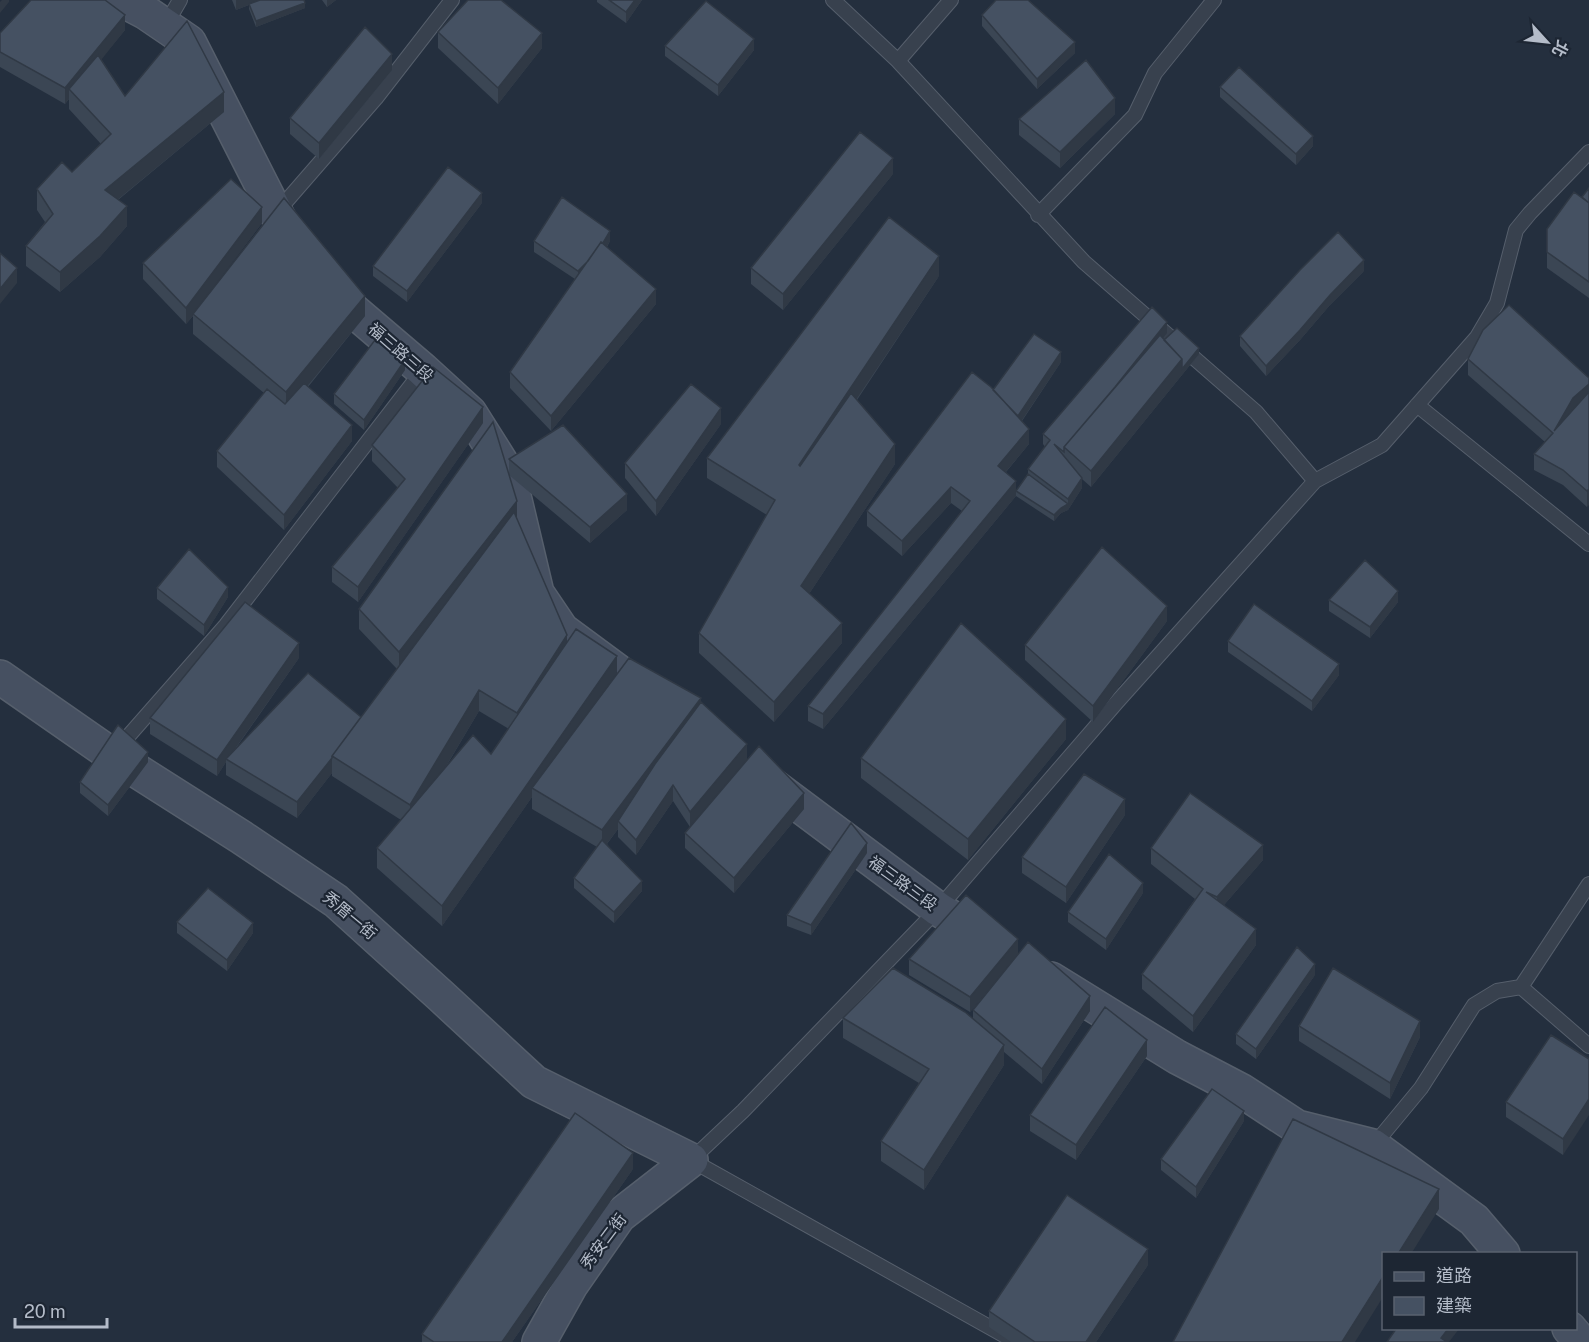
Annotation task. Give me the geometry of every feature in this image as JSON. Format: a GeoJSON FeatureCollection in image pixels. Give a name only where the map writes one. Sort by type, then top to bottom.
{"type":"FeatureCollection","features":[{"type":"Feature","properties":{"kind":"street","name":"福三路三段"},"geometry":{"type":"LineString","coordinates":[[122,0],[145,12],[173,13],[308,272],[470,413],[509,475],[537,593],[562,630],[675,713]]}},
{"type":"Feature","properties":{"kind":"street","name":"秀厝一街"},"geometry":{"type":"LineString","coordinates":[[0,677],[112,755],[336,901],[534,1082],[691,1160]]}},
{"type":"Feature","properties":{"kind":"street","name":"福三路三段"},"geometry":{"type":"LineString","coordinates":[[741,762],[938,909],[1177,1057],[1242,1091],[1297,1127],[1372,1146],[1474,1220],[1501,1252]]}},
{"type":"Feature","properties":{"kind":"street","name":"秀安二街"},"geometry":{"type":"LineString","coordinates":[[539,1342],[571,1285],[619,1216],[691,1160]]}},
{"type":"Feature","properties":{"kind":"street"},"geometry":{"type":"LineString","coordinates":[[1570,1330],[1581,1342]]}},
{"type":"Feature","properties":{"kind":"lane"},"geometry":{"type":"LineString","coordinates":[[276,213],[376,98],[452,0]]}},
{"type":"Feature","properties":{"kind":"lane"},"geometry":{"type":"LineString","coordinates":[[833,0],[898,61],[1038,215],[1084,262],[1256,412],[1315,481]]}},
{"type":"Feature","properties":{"kind":"lane"},"geometry":{"type":"LineString","coordinates":[[898,61],[951,0]]}},
{"type":"Feature","properties":{"kind":"lane"},"geometry":{"type":"LineString","coordinates":[[1038,215],[1135,115],[1155,73],[1214,0]]}},
{"type":"Feature","properties":{"kind":"lane"},"geometry":{"type":"LineString","coordinates":[[1016,1342],[691,1160],[743,1112],[938,909],[1117,702],[1315,481],[1382,446],[1477,338],[1497,303],[1516,230],[1589,153]]}},
{"type":"Feature","properties":{"kind":"lane"},"geometry":{"type":"LineString","coordinates":[[112,755],[226,625],[423,370]]}},
{"type":"Feature","properties":{"kind":"lane"},"geometry":{"type":"LineString","coordinates":[[1417,405],[1589,544]]}},
{"type":"Feature","properties":{"kind":"lane"},"geometry":{"type":"LineString","coordinates":[[1372,1146],[1420,1088],[1474,1005],[1497,991],[1521,987],[1589,884]]}},
{"type":"Feature","properties":{"kind":"lane"},"geometry":{"type":"LineString","coordinates":[[1521,987],[1589,1046]]}},
{"type":"Feature","properties":{"kind":"building"},"geometry":{"type":"Polygon","coordinates":[[[31,0],[105,0],[125,15],[65,88],[0,52],[0,33],[31,0]]]}},
{"type":"Feature","properties":{"kind":"building"},"geometry":{"type":"Polygon","coordinates":[[[260,0],[304,0],[305,3],[256,21],[249,4],[260,0]]]}},
{"type":"Feature","properties":{"kind":"building"},"geometry":{"type":"Polygon","coordinates":[[[468,0],[501,0],[542,33],[498,88],[438,32],[468,0]]]}},
{"type":"Feature","properties":{"kind":"building"},"geometry":{"type":"Polygon","coordinates":[[[609,0],[635,0],[626,12],[609,0]]]}},
{"type":"Feature","properties":{"kind":"building"},"geometry":{"type":"Polygon","coordinates":[[[996,0],[1028,0],[1075,42],[1037,79],[982,15],[996,0]]]}},
{"type":"Feature","properties":{"kind":"building"},"geometry":{"type":"Polygon","coordinates":[[[706,1],[754,39],[718,85],[665,46],[706,1]]]}},
{"type":"Feature","properties":{"kind":"building"},"geometry":{"type":"Polygon","coordinates":[[[187,21],[224,92],[105,190],[127,206],[100,236],[60,272],[26,246],[53,214],[37,189],[62,162],[72,172],[111,134],[69,89],[98,55],[125,96],[187,21]]]}},
{"type":"Feature","properties":{"kind":"building"},"geometry":{"type":"Polygon","coordinates":[[[365,27],[392,54],[319,143],[290,118],[365,27]]]}},
{"type":"Feature","properties":{"kind":"building"},"geometry":{"type":"Polygon","coordinates":[[[1086,60],[1115,98],[1060,152],[1019,119],[1086,60]]]}},
{"type":"Feature","properties":{"kind":"building"},"geometry":{"type":"Polygon","coordinates":[[[1239,67],[1313,136],[1296,154],[1220,87],[1239,67]]]}},
{"type":"Feature","properties":{"kind":"building"},"geometry":{"type":"Polygon","coordinates":[[[860,132],[893,158],[783,294],[751,268],[860,132]]]}},
{"type":"Feature","properties":{"kind":"building"},"geometry":{"type":"Polygon","coordinates":[[[448,167],[482,193],[407,291],[373,266],[448,167]]]}},
{"type":"Feature","properties":{"kind":"building"},"geometry":{"type":"Polygon","coordinates":[[[231,179],[262,207],[186,308],[143,263],[231,179]]]}},
{"type":"Feature","properties":{"kind":"building"},"geometry":{"type":"Polygon","coordinates":[[[1589,188],[1589,203],[1582,197],[1589,188]]]}},
{"type":"Feature","properties":{"kind":"building"},"geometry":{"type":"Polygon","coordinates":[[[1574,192],[1589,203],[1589,282],[1547,252],[1547,229],[1574,192]]]}},
{"type":"Feature","properties":{"kind":"building"},"geometry":{"type":"Polygon","coordinates":[[[562,197],[610,231],[603,243],[601,242],[578,271],[534,241],[562,197]]]}},
{"type":"Feature","properties":{"kind":"building"},"geometry":{"type":"Polygon","coordinates":[[[284,198],[365,296],[286,392],[193,314],[284,198]]]}},
{"type":"Feature","properties":{"kind":"building"},"geometry":{"type":"Polygon","coordinates":[[[889,217],[939,256],[799,465],[851,393],[895,444],[801,586],[842,623],[774,702],[699,633],[775,500],[707,458],[889,217]]]}},
{"type":"Feature","properties":{"kind":"building"},"geometry":{"type":"Polygon","coordinates":[[[1338,232],[1364,260],[1266,366],[1240,336],[1338,232]]]}},
{"type":"Feature","properties":{"kind":"building"},"geometry":{"type":"Polygon","coordinates":[[[601,242],[656,289],[551,416],[510,372],[601,242]]]}},
{"type":"Feature","properties":{"kind":"building"},"geometry":{"type":"Polygon","coordinates":[[[0,253],[17,268],[0,289],[0,253]]]}},
{"type":"Feature","properties":{"kind":"building"},"geometry":{"type":"Polygon","coordinates":[[[1509,305],[1589,378],[1589,384],[1573,398],[1554,431],[1589,392],[1589,489],[1587,491],[1563,470],[1534,454],[1553,433],[1468,359],[1483,330],[1509,305]]]}},
{"type":"Feature","properties":{"kind":"building"},"geometry":{"type":"Polygon","coordinates":[[[1152,307],[1167,322],[1064,447],[1064,452],[1054,444],[1082,478],[1068,499],[1028,469],[1050,440],[1043,434],[1152,307]]]}},
{"type":"Feature","properties":{"kind":"building"},"geometry":{"type":"Polygon","coordinates":[[[1177,328],[1199,348],[1182,369],[1182,359],[1164,340],[1177,328]]]}},
{"type":"Feature","properties":{"kind":"building"},"geometry":{"type":"Polygon","coordinates":[[[1034,334],[1061,352],[1018,416],[993,390],[1034,334]]]}},
{"type":"Feature","properties":{"kind":"building"},"geometry":{"type":"Polygon","coordinates":[[[1160,335],[1182,359],[1091,471],[1064,447],[1160,335]]]}},
{"type":"Feature","properties":{"kind":"building"},"geometry":{"type":"Polygon","coordinates":[[[378,336],[405,360],[364,420],[334,394],[378,336]]]}},
{"type":"Feature","properties":{"kind":"building"},"geometry":{"type":"Polygon","coordinates":[[[433,367],[483,407],[358,587],[332,567],[405,479],[372,445],[433,367]]]}},
{"type":"Feature","properties":{"kind":"building"},"geometry":{"type":"Polygon","coordinates":[[[972,372],[991,387],[1029,429],[998,466],[1016,481],[823,714],[808,706],[970,501],[951,487],[902,541],[867,511],[972,372]]]}},
{"type":"Feature","properties":{"kind":"building"},"geometry":{"type":"Polygon","coordinates":[[[304,383],[352,425],[284,515],[217,451],[267,389],[285,404],[304,383]]]}},
{"type":"Feature","properties":{"kind":"building"},"geometry":{"type":"Polygon","coordinates":[[[691,384],[721,408],[656,501],[625,463],[691,384]]]}},
{"type":"Feature","properties":{"kind":"building"},"geometry":{"type":"Polygon","coordinates":[[[493,422],[517,501],[399,652],[359,609],[493,422]]]}},
{"type":"Feature","properties":{"kind":"building"},"geometry":{"type":"Polygon","coordinates":[[[563,425],[627,494],[590,527],[509,459],[563,425]]]}},
{"type":"Feature","properties":{"kind":"building"},"geometry":{"type":"Polygon","coordinates":[[[1028,474],[1068,504],[1054,515],[1016,491],[1028,474]]]}},
{"type":"Feature","properties":{"kind":"building"},"geometry":{"type":"Polygon","coordinates":[[[514,512],[567,635],[517,713],[479,690],[410,805],[332,756],[514,512]]]}},
{"type":"Feature","properties":{"kind":"building"},"geometry":{"type":"Polygon","coordinates":[[[1102,547],[1167,606],[1093,706],[1025,645],[1102,547]]]}},
{"type":"Feature","properties":{"kind":"building"},"geometry":{"type":"Polygon","coordinates":[[[189,549],[228,587],[204,625],[157,588],[189,549]]]}},
{"type":"Feature","properties":{"kind":"building"},"geometry":{"type":"Polygon","coordinates":[[[1365,560],[1398,591],[1370,627],[1329,600],[1365,560]]]}},
{"type":"Feature","properties":{"kind":"building"},"geometry":{"type":"Polygon","coordinates":[[[245,602],[299,643],[217,760],[150,718],[245,602]]]}},
{"type":"Feature","properties":{"kind":"building"},"geometry":{"type":"Polygon","coordinates":[[[1254,604],[1339,664],[1312,701],[1228,641],[1254,604]]]}},
{"type":"Feature","properties":{"kind":"building"},"geometry":{"type":"Polygon","coordinates":[[[961,623],[1066,719],[968,839],[861,758],[961,623]]]}},
{"type":"Feature","properties":{"kind":"building"},"geometry":{"type":"Polygon","coordinates":[[[576,629],[617,656],[442,906],[377,848],[473,735],[491,754],[576,629]]]}},
{"type":"Feature","properties":{"kind":"building"},"geometry":{"type":"Polygon","coordinates":[[[629,658],[701,698],[602,830],[532,788],[629,658]]]}},
{"type":"Feature","properties":{"kind":"building"},"geometry":{"type":"Polygon","coordinates":[[[308,673],[361,717],[297,802],[226,759],[308,673]]]}},
{"type":"Feature","properties":{"kind":"building"},"geometry":{"type":"Polygon","coordinates":[[[701,702],[747,744],[690,812],[673,785],[636,840],[618,821],[655,764],[701,702]]]}},
{"type":"Feature","properties":{"kind":"building"},"geometry":{"type":"Polygon","coordinates":[[[118,725],[148,752],[108,805],[80,782],[118,725]]]}},
{"type":"Feature","properties":{"kind":"building"},"geometry":{"type":"Polygon","coordinates":[[[759,746],[804,793],[734,878],[685,833],[759,746]]]}},
{"type":"Feature","properties":{"kind":"building"},"geometry":{"type":"Polygon","coordinates":[[[1084,774],[1125,799],[1066,887],[1022,857],[1084,774]]]}},
{"type":"Feature","properties":{"kind":"building"},"geometry":{"type":"Polygon","coordinates":[[[1190,793],[1263,845],[1217,897],[1206,892],[1256,929],[1193,1016],[1142,974],[1203,889],[1151,848],[1190,793]]]}},
{"type":"Feature","properties":{"kind":"building"},"geometry":{"type":"Polygon","coordinates":[[[851,823],[867,843],[811,925],[787,915],[851,823]]]}},
{"type":"Feature","properties":{"kind":"building"},"geometry":{"type":"Polygon","coordinates":[[[602,840],[642,881],[614,912],[574,878],[602,840]]]}},
{"type":"Feature","properties":{"kind":"building"},"geometry":{"type":"Polygon","coordinates":[[[1109,854],[1143,883],[1106,939],[1068,912],[1109,854]]]}},
{"type":"Feature","properties":{"kind":"building"},"geometry":{"type":"Polygon","coordinates":[[[208,888],[253,923],[227,960],[177,922],[208,888]]]}},
{"type":"Feature","properties":{"kind":"building"},"geometry":{"type":"Polygon","coordinates":[[[966,895],[1018,939],[970,997],[909,959],[966,895]]]}},
{"type":"Feature","properties":{"kind":"building"},"geometry":{"type":"Polygon","coordinates":[[[1028,942],[1090,996],[1042,1069],[973,1010],[1028,942]]]}},
{"type":"Feature","properties":{"kind":"building"},"geometry":{"type":"Polygon","coordinates":[[[1297,947],[1315,964],[1256,1049],[1236,1034],[1297,947]]]}},
{"type":"Feature","properties":{"kind":"building"},"geometry":{"type":"Polygon","coordinates":[[[893,968],[965,1012],[1004,1045],[924,1170],[881,1141],[929,1069],[843,1018],[893,968]]]}},
{"type":"Feature","properties":{"kind":"building"},"geometry":{"type":"Polygon","coordinates":[[[1333,968],[1420,1021],[1390,1083],[1299,1026],[1333,968]]]}},
{"type":"Feature","properties":{"kind":"building"},"geometry":{"type":"Polygon","coordinates":[[[1105,1007],[1147,1040],[1076,1145],[1030,1115],[1105,1007]]]}},
{"type":"Feature","properties":{"kind":"building"},"geometry":{"type":"Polygon","coordinates":[[[1551,1035],[1589,1059],[1589,1099],[1563,1139],[1506,1102],[1551,1035]]]}},
{"type":"Feature","properties":{"kind":"building"},"geometry":{"type":"Polygon","coordinates":[[[1212,1089],[1244,1111],[1196,1187],[1161,1159],[1212,1089]]]}},
{"type":"Feature","properties":{"kind":"building"},"geometry":{"type":"Polygon","coordinates":[[[575,1113],[633,1153],[502,1342],[434,1342],[422,1334],[575,1113]]]}},
{"type":"Feature","properties":{"kind":"building"},"geometry":{"type":"Polygon","coordinates":[[[1293,1119],[1439,1189],[1399,1252],[1382,1252],[1382,1279],[1342,1342],[1173,1342],[1293,1119]]]}},
{"type":"Feature","properties":{"kind":"building"},"geometry":{"type":"Polygon","coordinates":[[[1067,1195],[1148,1249],[1086,1342],[1035,1342],[989,1311],[1067,1195]]]}},
{"type":"Feature","properties":{"kind":"building"},"geometry":{"type":"Polygon","coordinates":[[[1395,1330],[1447,1330],[1441,1338],[1447,1342],[1387,1342],[1395,1330]]]}}]}
